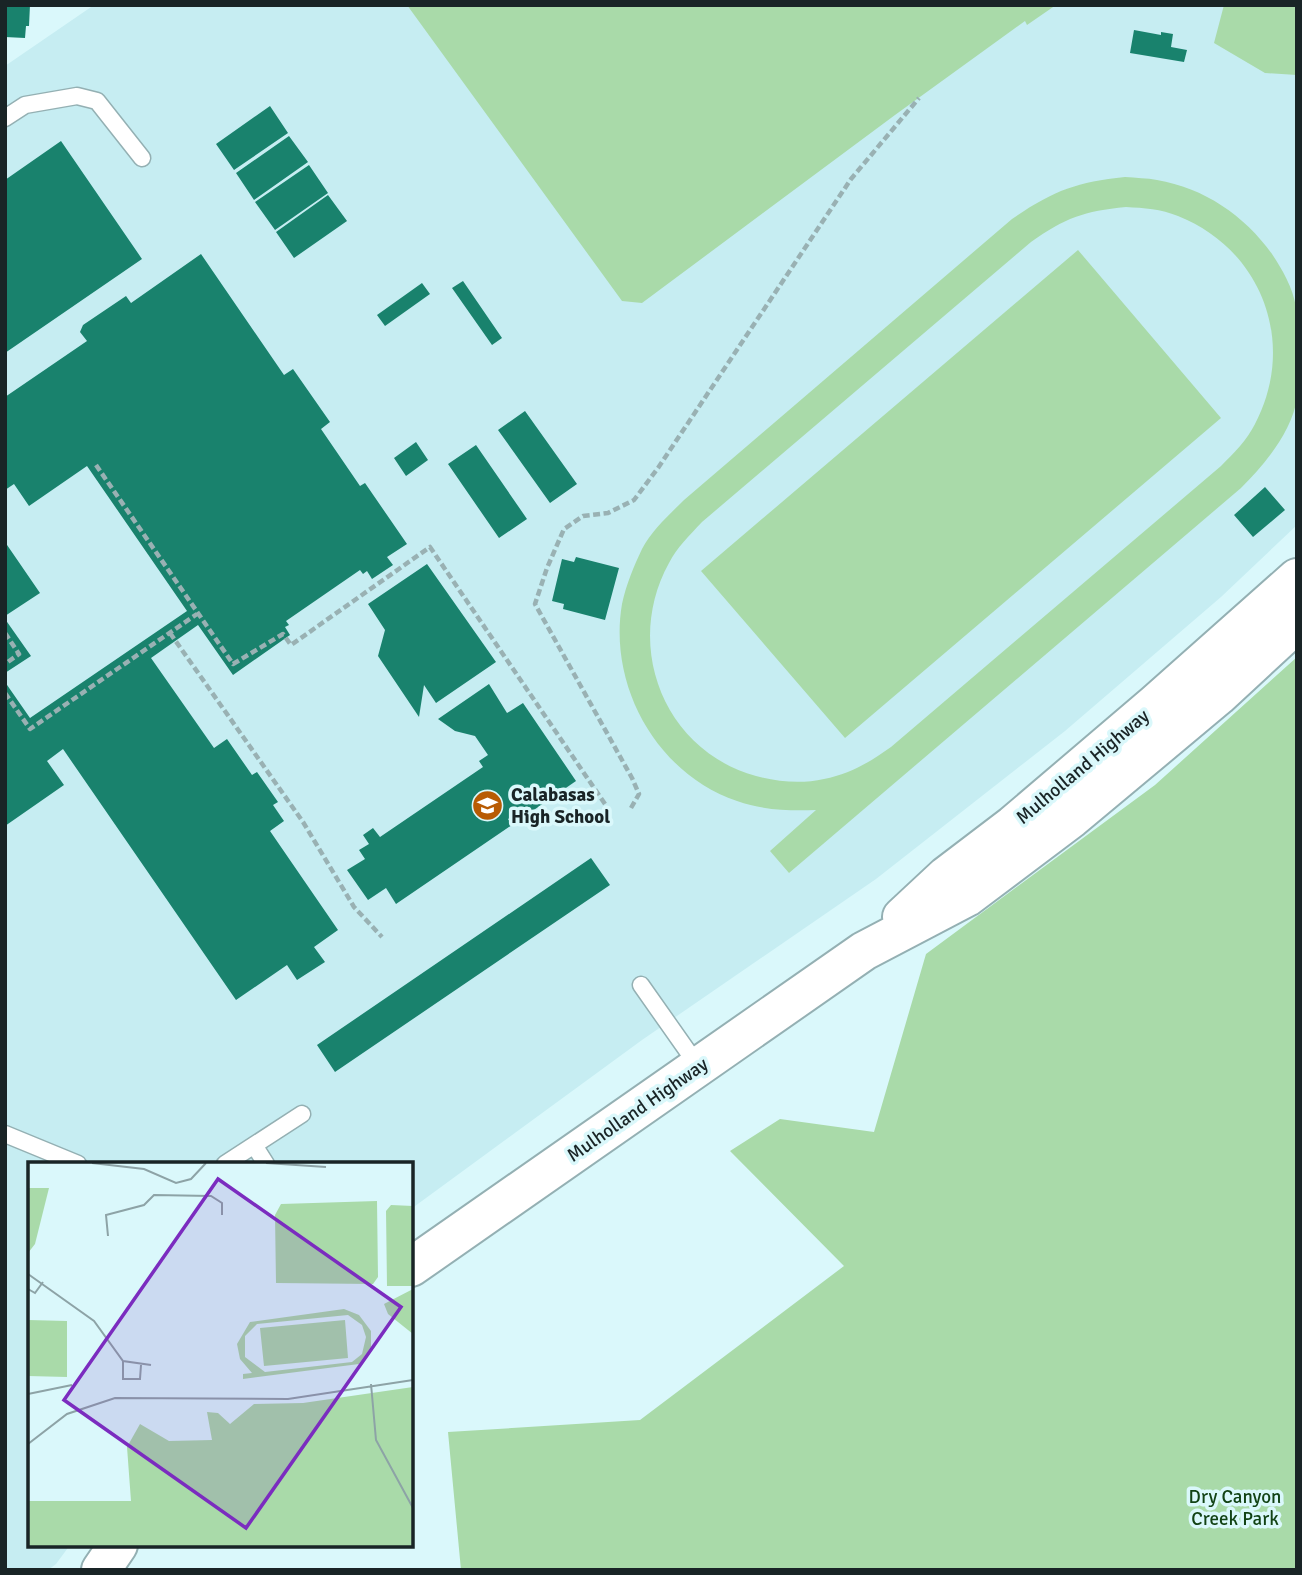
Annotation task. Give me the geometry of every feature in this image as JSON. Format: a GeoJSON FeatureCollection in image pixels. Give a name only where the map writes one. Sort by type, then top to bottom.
{"type":"FeatureCollection","features":[{"type":"Feature","properties":{"kind":"main road","name":"Mulholland Highway"},"geometry":{"type":"LineString","coordinates":[[864,951],[946,876],[1013,825],[1297,578]]}},
{"type":"Feature","properties":{"kind":"main road","name":"Mulholland Highway"},"geometry":{"type":"LineString","coordinates":[[413,1266],[864,951],[968,897],[1072,818],[1218,696],[1297,623]]}},
{"type":"Feature","properties":{"kind":"main road"},"geometry":{"type":"LineString","coordinates":[[101,1570],[117,1547]]}},
{"type":"Feature","properties":{"kind":"lane"},"geometry":{"type":"LineString","coordinates":[[5,118],[25,105],[77,96],[97,101],[142,158]]}},
{"type":"Feature","properties":{"kind":"lane"},"geometry":{"type":"LineString","coordinates":[[641,985],[698,1066]]}},
{"type":"Feature","properties":{"kind":"lane"},"geometry":{"type":"LineString","coordinates":[[228,1162],[302,1114]]}},
{"type":"Feature","properties":{"kind":"lane"},"geometry":{"type":"LineString","coordinates":[[5,1134],[73,1162]]}},
{"type":"Feature","properties":{"kind":"lane"},"geometry":{"type":"LineString","coordinates":[[254,1145],[266,1162]]}},
{"type":"Feature","properties":{"kind":"path"},"geometry":{"type":"LineString","coordinates":[[631,808],[639,794],[632,778],[535,604],[547,568],[564,529],[583,516],[608,513],[634,500],[851,179],[919,97]]}},
{"type":"Feature","properties":{"kind":"path"},"geometry":{"type":"LineString","coordinates":[[96,464],[233,664],[283,634],[290,645],[430,547],[605,804]]}},
{"type":"Feature","properties":{"kind":"path"},"geometry":{"type":"LineString","coordinates":[[5,693],[30,729],[197,614]]}},
{"type":"Feature","properties":{"kind":"path"},"geometry":{"type":"LineString","coordinates":[[5,633],[19,654],[5,664]]}},
{"type":"Feature","properties":{"kind":"path"},"geometry":{"type":"LineString","coordinates":[[170,633],[303,822],[354,907],[382,937]]}},
{"type":"Feature","properties":{"kind":"shaded area","name":"Calabasas High School"},"geometry":{"type":"Polygon","coordinates":[[[94,5],[1297,5],[1297,525],[1221,597],[1065,731],[876,879],[642,1040],[413,1208],[413,1162],[28,1162],[28,1547],[69,1547],[48,1570],[5,1570],[5,66],[94,5]]]}},
{"type":"Feature","properties":{"kind":"green space"},"geometry":{"type":"Polygon","coordinates":[[[407,5],[1056,5],[1027,25],[1025,21],[642,303],[622,301],[407,5]]]}},
{"type":"Feature","properties":{"kind":"green space"},"geometry":{"type":"Polygon","coordinates":[[[1224,5],[1297,5],[1297,75],[1265,73],[1214,43],[1224,5]]]}},
{"type":"Feature","properties":{"kind":"green space"},"geometry":{"type":"Polygon","coordinates":[[[1125,177],[1157,180],[1191,189],[1222,205],[1236,216],[1272,254],[1290,286],[1297,312],[1298,392],[1289,423],[1268,458],[1241,488],[789,873],[770,851],[816,810],[757,806],[737,801],[709,788],[683,770],[662,748],[644,723],[631,695],[623,666],[620,635],[622,604],[639,555],[656,529],[684,500],[1012,219],[1040,201],[1066,189],[1125,177]],[[1126,207],[1076,217],[1031,242],[702,522],[680,546],[669,563],[656,595],[650,628],[652,660],[661,691],[676,720],[697,744],[724,763],[756,776],[781,781],[824,779],[851,771],[891,747],[1221,466],[1244,441],[1255,424],[1267,393],[1273,363],[1272,332],[1264,303],[1251,276],[1232,252],[1207,231],[1172,214],[1126,207]]]}},
{"type":"Feature","properties":{"kind":"green space"},"geometry":{"type":"Polygon","coordinates":[[[1078,250],[1221,418],[845,738],[701,571],[1078,250]]]}},
{"type":"Feature","properties":{"kind":"green space","name":"Dry Canyon Creek Park"},"geometry":{"type":"Polygon","coordinates":[[[1297,657],[1297,1570],[461,1570],[448,1432],[640,1420],[844,1266],[730,1151],[780,1119],[874,1132],[926,954],[1155,785],[1297,657]]]}},
{"type":"Feature","properties":{"kind":"building"},"geometry":{"type":"Polygon","coordinates":[[[5,5],[30,5],[29,26],[26,26],[25,38],[5,37],[5,5]]]}},
{"type":"Feature","properties":{"kind":"building"},"geometry":{"type":"Polygon","coordinates":[[[1134,30],[1161,35],[1161,32],[1173,34],[1171,47],[1187,50],[1184,62],[1130,53],[1134,30]]]}},
{"type":"Feature","properties":{"kind":"building"},"geometry":{"type":"Polygon","coordinates":[[[270,106],[288,133],[234,170],[216,144],[270,106]]]}},
{"type":"Feature","properties":{"kind":"building"},"geometry":{"type":"Polygon","coordinates":[[[289,136],[308,162],[254,200],[236,173],[289,136]]]}},
{"type":"Feature","properties":{"kind":"building"},"geometry":{"type":"Polygon","coordinates":[[[61,141],[142,259],[5,353],[5,180],[61,141]]]}},
{"type":"Feature","properties":{"kind":"building"},"geometry":{"type":"Polygon","coordinates":[[[309,165],[328,193],[275,230],[255,202],[309,165]]]}},
{"type":"Feature","properties":{"kind":"building"},"geometry":{"type":"Polygon","coordinates":[[[328,195],[347,221],[294,258],[276,232],[328,195]]]}},
{"type":"Feature","properties":{"kind":"building"},"geometry":{"type":"Polygon","coordinates":[[[201,254],[284,375],[293,369],[330,422],[321,429],[360,486],[365,483],[407,544],[387,557],[393,565],[372,579],[367,571],[363,574],[360,570],[286,621],[289,625],[285,627],[290,635],[233,675],[198,625],[151,658],[214,748],[227,739],[252,775],[257,772],[278,802],[273,805],[284,821],[270,831],[338,930],[314,947],[325,962],[297,980],[287,965],[236,1000],[63,749],[47,761],[64,785],[5,826],[5,682],[30,718],[187,611],[87,466],[29,506],[14,484],[5,490],[5,397],[87,341],[80,332],[83,325],[126,296],[131,303],[201,254]]]}},
{"type":"Feature","properties":{"kind":"building"},"geometry":{"type":"Polygon","coordinates":[[[463,281],[502,338],[492,345],[452,288],[463,281]]]}},
{"type":"Feature","properties":{"kind":"building"},"geometry":{"type":"Polygon","coordinates":[[[422,283],[430,294],[385,326],[377,315],[422,283]]]}},
{"type":"Feature","properties":{"kind":"building"},"geometry":{"type":"Polygon","coordinates":[[[525,411],[577,484],[550,503],[498,430],[525,411]]]}},
{"type":"Feature","properties":{"kind":"building"},"geometry":{"type":"Polygon","coordinates":[[[416,442],[428,460],[406,476],[394,458],[416,442]]]}},
{"type":"Feature","properties":{"kind":"building"},"geometry":{"type":"Polygon","coordinates":[[[476,445],[527,519],[499,538],[448,464],[476,445]]]}},
{"type":"Feature","properties":{"kind":"building"},"geometry":{"type":"Polygon","coordinates":[[[1265,487],[1285,510],[1253,537],[1234,515],[1265,487]]]}},
{"type":"Feature","properties":{"kind":"building"},"geometry":{"type":"Polygon","coordinates":[[[5,542],[40,593],[5,616],[5,542]]]}},
{"type":"Feature","properties":{"kind":"building"},"geometry":{"type":"Polygon","coordinates":[[[576,557],[619,568],[605,620],[563,609],[564,604],[552,601],[562,559],[574,562],[576,557]]]}},
{"type":"Feature","properties":{"kind":"building"},"geometry":{"type":"Polygon","coordinates":[[[427,564],[496,662],[436,703],[424,685],[419,717],[378,656],[385,630],[368,604],[427,564]]]}},
{"type":"Feature","properties":{"kind":"building"},"geometry":{"type":"Polygon","coordinates":[[[5,619],[31,656],[5,673],[5,619]]]}},
{"type":"Feature","properties":{"kind":"building"},"geometry":{"type":"Polygon","coordinates":[[[489,684],[507,713],[523,703],[576,781],[528,814],[524,808],[508,819],[512,825],[396,904],[386,888],[368,900],[347,870],[365,859],[359,850],[369,844],[363,835],[373,828],[380,837],[483,767],[479,761],[488,755],[475,736],[455,731],[438,719],[489,684]]]}},
{"type":"Feature","properties":{"kind":"building"},"geometry":{"type":"Polygon","coordinates":[[[591,858],[610,885],[335,1072],[317,1045],[591,858]]]}},
{"type":"Feature","properties":{"kind":"place","name":"Calabasas High School"},"geometry":{"type":"Point","coordinates":[488,805]}}]}
